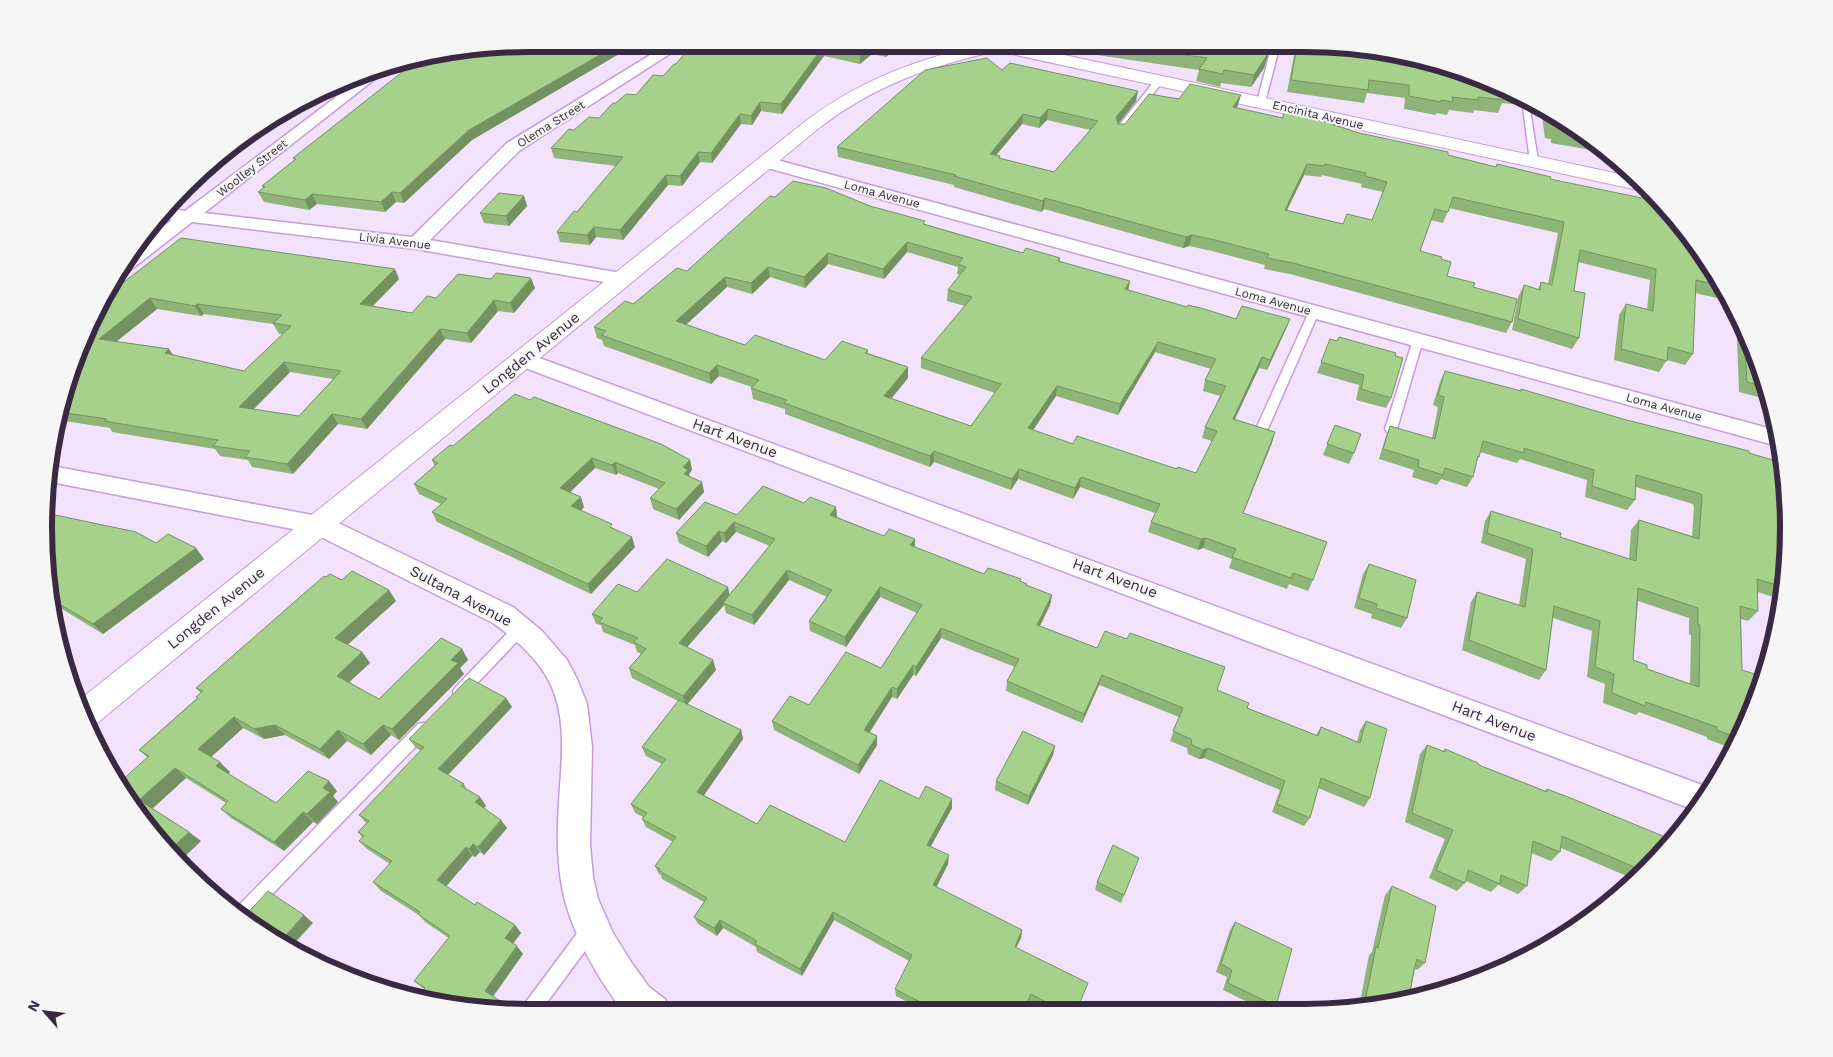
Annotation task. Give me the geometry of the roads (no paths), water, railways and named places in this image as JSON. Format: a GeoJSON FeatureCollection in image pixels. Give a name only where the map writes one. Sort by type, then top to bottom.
{"type":"FeatureCollection","features":[{"type":"Feature","properties":{"kind":"street","name":"Olema Street"},"geometry":{"type":"LineString","coordinates":[[416,243],[514,147],[665,52]]}},
{"type":"Feature","properties":{"kind":"street","name":"Longden Avenue"},"geometry":{"type":"LineString","coordinates":[[89,711],[621,279],[843,102],[886,79],[935,61],[970,52]]}},
{"type":"Feature","properties":{"kind":"street","name":"Encinita Avenue"},"geometry":{"type":"LineString","coordinates":[[1030,52],[1630,182]]}},
{"type":"Feature","properties":{"kind":"street","name":"Woolley Street"},"geometry":{"type":"LineString","coordinates":[[141,253],[363,83]]}},
{"type":"Feature","properties":{"kind":"street","name":"Loma Avenue"},"geometry":{"type":"LineString","coordinates":[[766,162],[1771,437]]}},
{"type":"Feature","properties":{"kind":"street","name":"Livia Avenue"},"geometry":{"type":"LineString","coordinates":[[171,215],[416,243],[621,279]]}},
{"type":"Feature","properties":{"kind":"street","name":"Hart Avenue"},"geometry":{"type":"LineString","coordinates":[[523,359],[1310,651],[1697,797]]}},
{"type":"Feature","properties":{"kind":"street","name":"Sultana Avenue"},"geometry":{"type":"LineString","coordinates":[[56,475],[319,525],[503,615],[542,647],[556,667],[568,692],[574,720],[576,750],[574,819],[578,888],[592,927],[606,953],[635,998],[642,1004]]}},
{"type":"Feature","properties":{"kind":"lane"},"geometry":{"type":"LineString","coordinates":[[1262,102],[1274,52]]}},
{"type":"Feature","properties":{"kind":"lane"},"geometry":{"type":"LineString","coordinates":[[1118,131],[1160,80]]}},
{"type":"Feature","properties":{"kind":"lane"},"geometry":{"type":"LineString","coordinates":[[1526,107],[1534,161]]}},
{"type":"Feature","properties":{"kind":"lane"},"geometry":{"type":"LineString","coordinates":[[1261,430],[1314,312]]}},
{"type":"Feature","properties":{"kind":"lane"},"geometry":{"type":"LineString","coordinates":[[1391,430],[1418,340]]}},
{"type":"Feature","properties":{"kind":"lane"},"geometry":{"type":"LineString","coordinates":[[448,703],[520,628]]}},
{"type":"Feature","properties":{"kind":"lane"},"geometry":{"type":"LineString","coordinates":[[245,910],[435,717]]}},
{"type":"Feature","properties":{"kind":"lane"},"geometry":{"type":"LineString","coordinates":[[535,1004],[592,927]]}}]}
